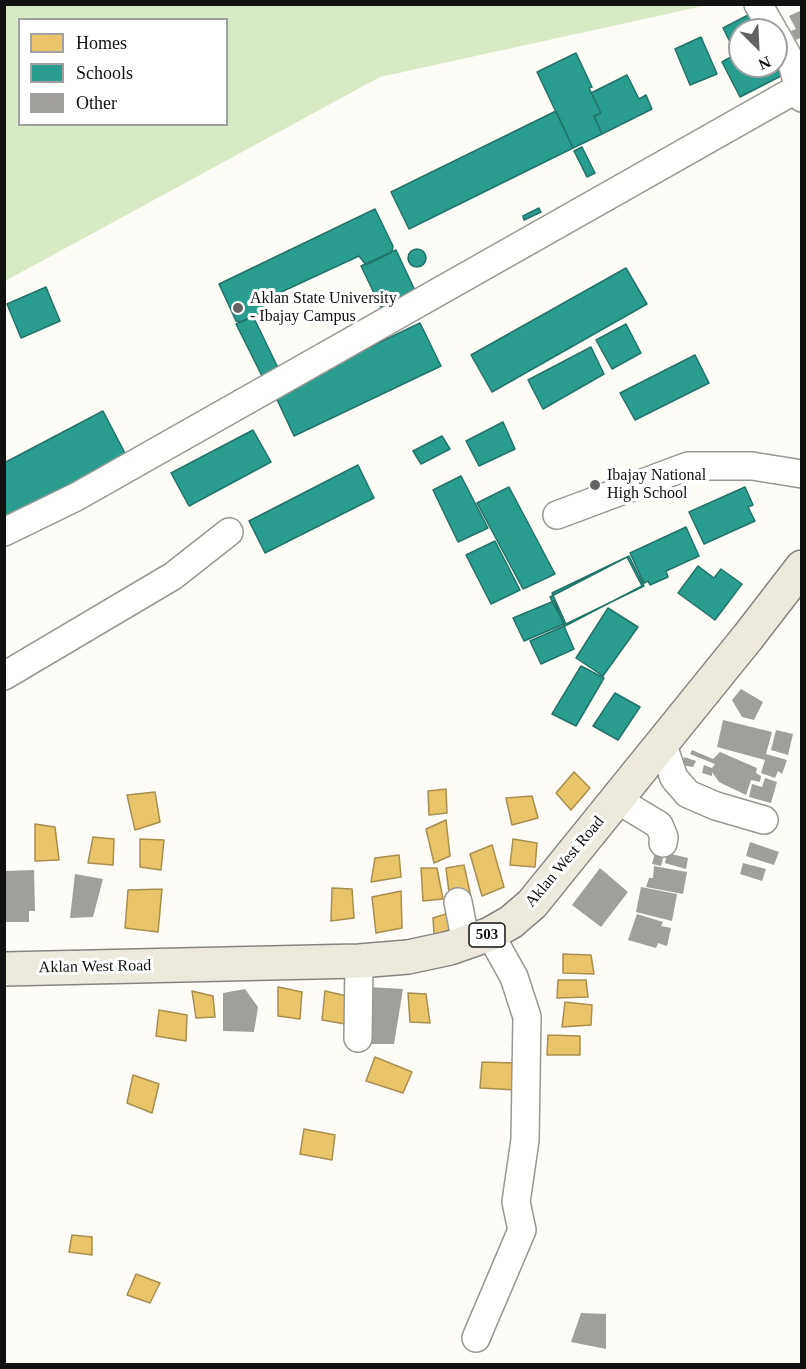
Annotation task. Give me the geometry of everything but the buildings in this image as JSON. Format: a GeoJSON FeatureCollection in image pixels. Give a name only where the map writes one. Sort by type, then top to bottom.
{"type":"FeatureCollection","features":[{"type":"Feature","properties":{"kind":"main road","name":"Aklan West Road"},"geometry":{"type":"LineString","coordinates":[[4,969],[359,961],[408,957],[478,938],[512,922],[532,904],[801,567]]}},
{"type":"Feature","properties":{"kind":"street"},"geometry":{"type":"LineString","coordinates":[[758,4],[766,18]]}},
{"type":"Feature","properties":{"kind":"street"},"geometry":{"type":"LineString","coordinates":[[4,532],[76,497],[801,90],[788,57]]}},
{"type":"Feature","properties":{"kind":"street"},"geometry":{"type":"LineString","coordinates":[[557,515],[688,466],[752,466],[801,474]]}},
{"type":"Feature","properties":{"kind":"street"},"geometry":{"type":"LineString","coordinates":[[4,676],[173,576],[229,532]]}},
{"type":"Feature","properties":{"kind":"street"},"geometry":{"type":"LineString","coordinates":[[662,742],[674,778],[688,794],[717,806],[764,820]]}},
{"type":"Feature","properties":{"kind":"street"},"geometry":{"type":"LineString","coordinates":[[616,799],[659,825],[664,837],[663,843]]}},
{"type":"Feature","properties":{"kind":"street"},"geometry":{"type":"LineString","coordinates":[[458,902],[478,938],[514,977],[527,1017],[525,1140],[516,1202],[522,1230],[476,1338]]}},
{"type":"Feature","properties":{"kind":"street"},"geometry":{"type":"LineString","coordinates":[[358,1038],[359,961]]}},
{"type":"Feature","properties":{"kind":"green space"},"geometry":{"type":"Polygon","coordinates":[[[5,4],[708,5],[380,77],[5,281],[5,4]]]}},
{"type":"Feature","properties":{"kind":"place","name":"Aklan State University - Ibajay Campus"},"geometry":{"type":"Point","coordinates":[238,308]}},
{"type":"Feature","properties":{"kind":"place","name":"Ibajay National High School"},"geometry":{"type":"Point","coordinates":[595,485]}}]}
